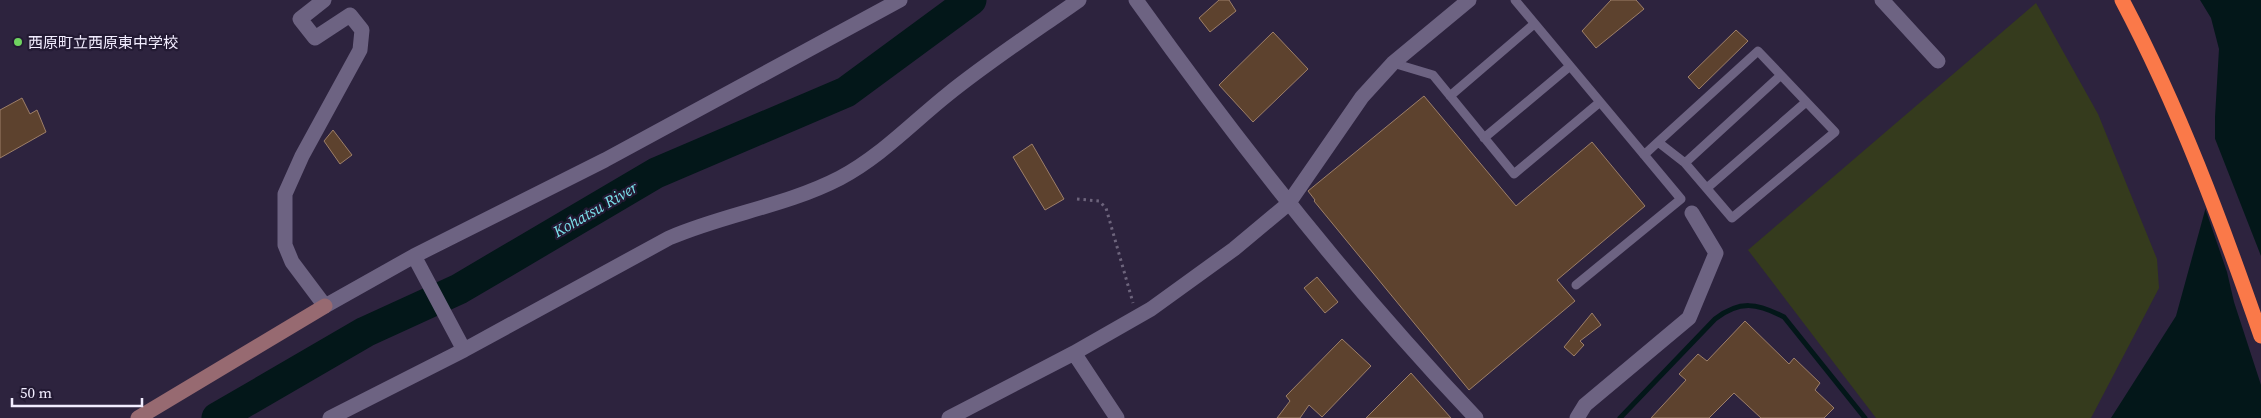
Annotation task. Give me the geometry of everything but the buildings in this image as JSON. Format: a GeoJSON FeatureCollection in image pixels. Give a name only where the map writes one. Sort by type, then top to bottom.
{"type":"FeatureCollection","features":[{"type":"Feature","properties":{"kind":"highway"},"geometry":{"type":"LineString","coordinates":[[2122,0],[2183,125],[2218,214],[2261,336]]}},
{"type":"Feature","properties":{"kind":"street"},"geometry":{"type":"LineString","coordinates":[[324,0],[300,19],[316,38],[350,14],[362,30],[360,50],[302,156],[285,194],[285,245],[292,262],[325,306]]}},
{"type":"Feature","properties":{"kind":"street"},"geometry":{"type":"LineString","coordinates":[[138,418],[325,306],[414,256],[605,160],[900,0]]}},
{"type":"Feature","properties":{"kind":"street"},"geometry":{"type":"LineString","coordinates":[[330,418],[461,346],[669,238],[690,229],[788,199],[846,174],[878,153],[975,73],[1079,0]]}},
{"type":"Feature","properties":{"kind":"street"},"geometry":{"type":"LineString","coordinates":[[1136,0],[1202,92],[1288,204],[1400,337],[1476,418]]}},
{"type":"Feature","properties":{"kind":"street"},"geometry":{"type":"LineString","coordinates":[[949,418],[1074,353],[1151,309],[1234,250],[1288,204],[1362,98],[1393,63],[1469,0]]}},
{"type":"Feature","properties":{"kind":"street"},"geometry":{"type":"LineString","coordinates":[[1882,0],[1938,61]]}},
{"type":"Feature","properties":{"kind":"street"},"geometry":{"type":"LineString","coordinates":[[1577,418],[1585,406],[1689,318],[1716,253],[1692,213]]}},
{"type":"Feature","properties":{"kind":"street"},"geometry":{"type":"LineString","coordinates":[[414,256],[461,346]]}},
{"type":"Feature","properties":{"kind":"street"},"geometry":{"type":"LineString","coordinates":[[1074,353],[1117,418]]}},
{"type":"Feature","properties":{"kind":"lane"},"geometry":{"type":"LineString","coordinates":[[1514,0],[1692,213]]}},
{"type":"Feature","properties":{"kind":"lane"},"geometry":{"type":"LineString","coordinates":[[1450,96],[1534,24]]}},
{"type":"Feature","properties":{"kind":"lane"},"geometry":{"type":"LineString","coordinates":[[1644,155],[1658,142],[1758,51],[1835,132],[1732,218],[1685,163],[1658,142]]}},
{"type":"Feature","properties":{"kind":"lane"},"geometry":{"type":"LineString","coordinates":[[1393,63],[1433,75],[1514,174],[1600,102]]}},
{"type":"Feature","properties":{"kind":"lane"},"geometry":{"type":"LineString","coordinates":[[1484,138],[1570,66]]}},
{"type":"Feature","properties":{"kind":"lane"},"geometry":{"type":"LineString","coordinates":[[1685,163],[1781,75]]}},
{"type":"Feature","properties":{"kind":"lane"},"geometry":{"type":"LineString","coordinates":[[1707,188],[1806,102]]}},
{"type":"Feature","properties":{"kind":"lane"},"geometry":{"type":"LineString","coordinates":[[1576,285],[1681,199]]}},
{"type":"Feature","properties":{"kind":"path"},"geometry":{"type":"LineString","coordinates":[[1077,199],[1100,201],[1106,208],[1136,316]]}},
{"type":"Feature","properties":{"kind":"green space"},"geometry":{"type":"Polygon","coordinates":[[[2036,3],[2098,114],[2157,259],[2159,288],[2091,418],[1876,418],[1748,250],[2036,3]]]}},
{"type":"Feature","properties":{"kind":"shaded area"},"geometry":{"type":"Polygon","coordinates":[[[2200,0],[2261,0],[2261,418],[2111,418],[2176,316],[2215,174],[2215,117],[2219,49],[2211,18],[2200,0]]]}},
{"type":"Feature","properties":{"kind":"pier"},"geometry":{"type":"Polygon","coordinates":[[[2212,131],[2261,256],[2261,385],[2234,302],[2227,272],[2204,205],[2212,174],[2212,131]]]}},
{"type":"Feature","properties":{"kind":"waterway","name":"Kohatsu River"},"geometry":{"type":"LineString","coordinates":[[217,418],[365,332],[459,289],[656,173],[846,92],[971,0]]}},
{"type":"Feature","properties":{"kind":"waterway"},"geometry":{"type":"LineString","coordinates":[[1620,418],[1715,319],[1741,306],[1757,306],[1784,317],[1865,418]]}},
{"type":"Feature","properties":{"kind":"place","name":"西原町立西原東中学校"},"geometry":{"type":"Point","coordinates":[18,42]}}]}
